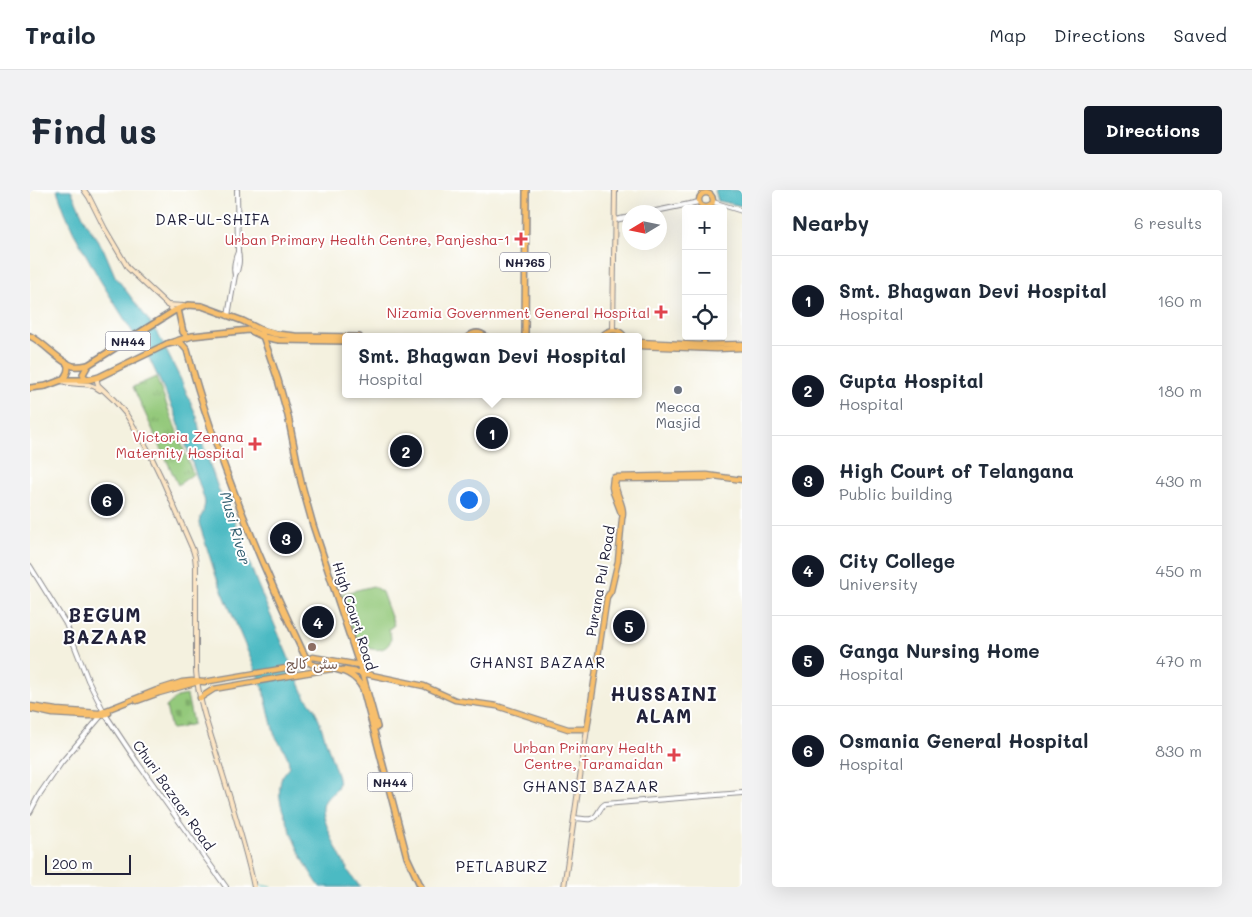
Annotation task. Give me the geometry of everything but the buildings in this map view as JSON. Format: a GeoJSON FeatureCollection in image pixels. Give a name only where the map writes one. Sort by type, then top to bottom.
{"type":"FeatureCollection","features":[{"type":"Feature","properties":{"kind":"highway","name":"NH765"},"geometry":{"type":"LineString","coordinates":[[525,333],[526,190]]}},
{"type":"Feature","properties":{"kind":"highway","name":"NH44"},"geometry":{"type":"LineString","coordinates":[[88,365],[172,312],[184,306],[193,305],[202,306],[243,321],[261,330],[267,336],[268,351]]}},
{"type":"Feature","properties":{"kind":"highway"},"geometry":{"type":"LineString","coordinates":[[172,312],[183,332],[188,337]]}},
{"type":"Feature","properties":{"kind":"highway"},"geometry":{"type":"LineString","coordinates":[[172,312],[176,317],[182,334],[180,339]]}},
{"type":"Feature","properties":{"kind":"highway"},"geometry":{"type":"LineString","coordinates":[[243,321],[246,326],[243,330]]}},
{"type":"Feature","properties":{"kind":"highway"},"geometry":{"type":"LineString","coordinates":[[167,344],[188,337],[243,330],[279,340]]}},
{"type":"Feature","properties":{"kind":"highway"},"geometry":{"type":"LineString","coordinates":[[30,336],[37,339],[66,363],[74,366],[88,365]]}},
{"type":"Feature","properties":{"kind":"highway"},"geometry":{"type":"LineString","coordinates":[[267,336],[342,337]]}},
{"type":"Feature","properties":{"kind":"highway"},"geometry":{"type":"LineString","coordinates":[[268,351],[271,342],[276,340],[342,341]]}},
{"type":"Feature","properties":{"kind":"highway","name":"NH44"},"geometry":{"type":"LineString","coordinates":[[30,388],[46,386],[62,380],[98,378],[167,344],[176,342],[185,345],[203,404],[235,494],[287,618],[308,661]]}},
{"type":"Feature","properties":{"kind":"highway","name":"High Court Road"},"geometry":{"type":"LineString","coordinates":[[268,351],[288,416],[301,482],[366,686],[410,856],[422,887]]}},
{"type":"Feature","properties":{"kind":"highway"},"geometry":{"type":"LineString","coordinates":[[62,380],[68,372],[66,363]]}},
{"type":"Feature","properties":{"kind":"highway"},"geometry":{"type":"LineString","coordinates":[[88,365],[83,374],[88,380]]}},
{"type":"Feature","properties":{"kind":"highway","name":"High Court Road"},"geometry":{"type":"LineString","coordinates":[[308,661],[314,665],[337,670],[359,681],[363,689],[407,856],[422,887]]}},
{"type":"Feature","properties":{"kind":"highway"},"geometry":{"type":"LineString","coordinates":[[337,670],[344,669],[362,673]]}},
{"type":"Feature","properties":{"kind":"main road"},"geometry":{"type":"LineString","coordinates":[[84,190],[128,268],[172,312]]}},
{"type":"Feature","properties":{"kind":"main road"},"geometry":{"type":"LineString","coordinates":[[613,330],[615,190]]}},
{"type":"Feature","properties":{"kind":"main road"},"geometry":{"type":"LineString","coordinates":[[701,205],[699,202],[701,194],[708,191],[713,202],[710,205]]}},
{"type":"Feature","properties":{"kind":"main road"},"geometry":{"type":"LineString","coordinates":[[167,305],[184,306]]}},
{"type":"Feature","properties":{"kind":"main road"},"geometry":{"type":"LineString","coordinates":[[604,333],[613,330],[618,330],[622,333]]}},
{"type":"Feature","properties":{"kind":"main road"},"geometry":{"type":"LineString","coordinates":[[704,340],[704,346]]}},
{"type":"Feature","properties":{"kind":"main road"},"geometry":{"type":"LineString","coordinates":[[642,342],[704,346]]}},
{"type":"Feature","properties":{"kind":"main road"},"geometry":{"type":"LineString","coordinates":[[642,346],[742,346]]}},
{"type":"Feature","properties":{"kind":"main road"},"geometry":{"type":"LineString","coordinates":[[98,378],[98,385],[114,400],[134,425],[147,448],[196,557],[196,666],[200,698],[226,789],[246,849],[254,886]]}},
{"type":"Feature","properties":{"kind":"main road"},"geometry":{"type":"LineString","coordinates":[[62,380],[68,383],[93,385],[116,403]]}},
{"type":"Feature","properties":{"kind":"main road"},"geometry":{"type":"LineString","coordinates":[[622,519],[612,487],[613,478],[615,477],[707,475],[742,480]]}},
{"type":"Feature","properties":{"kind":"main road","name":"Purana Pul Road"},"geometry":{"type":"LineString","coordinates":[[587,729],[607,597],[612,591],[618,561],[622,519],[624,516],[622,505],[618,498],[616,481],[618,479],[712,477]]}},
{"type":"Feature","properties":{"kind":"main road"},"geometry":{"type":"LineString","coordinates":[[30,707],[103,714],[157,690],[178,683],[212,681],[303,665],[311,657],[358,665]]}},
{"type":"Feature","properties":{"kind":"main road"},"geometry":{"type":"LineString","coordinates":[[200,698],[214,689],[306,672],[337,670]]}},
{"type":"Feature","properties":{"kind":"main road"},"geometry":{"type":"LineString","coordinates":[[362,673],[424,686],[455,700],[497,706],[568,728],[587,729],[564,887]]}},
{"type":"Feature","properties":{"kind":"main road"},"geometry":{"type":"LineString","coordinates":[[366,686],[369,678],[377,676]]}},
{"type":"Feature","properties":{"kind":"main road"},"geometry":{"type":"LineString","coordinates":[[212,681],[214,689]]}},
{"type":"Feature","properties":{"kind":"street"},"geometry":{"type":"LineString","coordinates":[[228,316],[239,256],[237,190]]}},
{"type":"Feature","properties":{"kind":"street"},"geometry":{"type":"LineString","coordinates":[[667,209],[699,202]]}},
{"type":"Feature","properties":{"kind":"street"},"geometry":{"type":"LineString","coordinates":[[713,202],[742,211]]}},
{"type":"Feature","properties":{"kind":"street"},"geometry":{"type":"LineString","coordinates":[[615,220],[622,219]]}},
{"type":"Feature","properties":{"kind":"street","name":"Churi Bazaar Road"},"geometry":{"type":"LineString","coordinates":[[30,566],[66,624],[103,714],[226,887]]}},
{"type":"Feature","properties":{"kind":"street"},"geometry":{"type":"LineString","coordinates":[[30,812],[61,763],[103,714]]}},
{"type":"Feature","properties":{"kind":"street"},"geometry":{"type":"LineString","coordinates":[[574,818],[592,819],[597,816],[601,807],[605,804],[742,793]]}},
{"type":"Feature","properties":{"kind":"green space"},"geometry":{"type":"Polygon","coordinates":[[[156,377],[193,474],[178,485],[133,387],[156,377]]]}},
{"type":"Feature","properties":{"kind":"green space"},"geometry":{"type":"Polygon","coordinates":[[[373,586],[382,592],[394,625],[389,629],[391,640],[383,649],[376,650],[366,647],[359,653],[341,594],[373,586]]]}},
{"type":"Feature","properties":{"kind":"green space"},"geometry":{"type":"Polygon","coordinates":[[[187,695],[193,724],[171,729],[166,707],[177,697],[187,695]]]}},
{"type":"Feature","properties":{"kind":"water","name":"Musi River"},"geometry":{"type":"Polygon","coordinates":[[[57,190],[71,190],[86,223],[104,250],[115,276],[159,336],[182,382],[197,417],[201,439],[219,491],[235,522],[257,583],[303,692],[314,708],[319,720],[338,778],[337,788],[324,803],[323,813],[338,852],[360,887],[320,887],[309,871],[296,845],[282,810],[280,798],[281,780],[288,768],[288,760],[274,733],[263,688],[216,576],[199,523],[205,503],[204,498],[175,413],[150,360],[100,280],[75,235],[57,190]]]}},
{"type":"Feature","properties":{"kind":"water"},"geometry":{"type":"Polygon","coordinates":[[[715,190],[742,190],[742,206],[718,201],[715,190]]]}},
{"type":"Feature","properties":{"kind":"waterway"},"geometry":{"type":"LineString","coordinates":[[256,886],[271,887]]}},
{"type":"Feature","properties":{"kind":"place","name":"Urban Primary Health Centre, Panjesha-1"},"geometry":{"type":"Point","coordinates":[521,239]}},
{"type":"Feature","properties":{"kind":"place","name":"Nizamia Government General Hospital"},"geometry":{"type":"Point","coordinates":[661,312]}},
{"type":"Feature","properties":{"kind":"place","name":"Mecca Masjid"},"geometry":{"type":"Point","coordinates":[678,390]}},
{"type":"Feature","properties":{"kind":"place","name":"Smt. Bhagwan Devi Hospital"},"geometry":{"type":"Point","coordinates":[492,433]}},
{"type":"Feature","properties":{"kind":"place","name":"Victoria Zenana Maternity Hospital"},"geometry":{"type":"Point","coordinates":[255,444]}},
{"type":"Feature","properties":{"kind":"place","name":"Gupta Hospital"},"geometry":{"type":"Point","coordinates":[406,451]}},
{"type":"Feature","properties":{"kind":"place","name":"Osmania General Hospital"},"geometry":{"type":"Point","coordinates":[107,500]}},
{"type":"Feature","properties":{"kind":"place","name":"High Court of Telangana"},"geometry":{"type":"Point","coordinates":[286,538]}},
{"type":"Feature","properties":{"kind":"place","name":"City College"},"geometry":{"type":"Point","coordinates":[318,622]}},
{"type":"Feature","properties":{"kind":"place","name":"Ganga Nursing Home"},"geometry":{"type":"Point","coordinates":[629,626]}},
{"type":"Feature","properties":{"kind":"place","name":"سٹی کالج"},"geometry":{"type":"Point","coordinates":[312,647]}},
{"type":"Feature","properties":{"kind":"place","name":"Urban Primary Health Centre, Taramaidan"},"geometry":{"type":"Point","coordinates":[674,755]}},
{"type":"Feature","properties":{"kind":"district","name":"DAR-UL-SHIFA"},"geometry":{"type":"Point","coordinates":[213,219]}},
{"type":"Feature","properties":{"kind":"district","name":"BEGUM BAZAAR"},"geometry":{"type":"Point","coordinates":[105,625]}},
{"type":"Feature","properties":{"kind":"district","name":"GHANSI BAZAAR"},"geometry":{"type":"Point","coordinates":[538,662]}},
{"type":"Feature","properties":{"kind":"district","name":"HUSSAINI ALAM"},"geometry":{"type":"Point","coordinates":[664,704]}},
{"type":"Feature","properties":{"kind":"district","name":"GHANSI BAZAAR"},"geometry":{"type":"Point","coordinates":[591,786]}},
{"type":"Feature","properties":{"kind":"district","name":"PETLABURZ"},"geometry":{"type":"Point","coordinates":[502,866]}}]}
